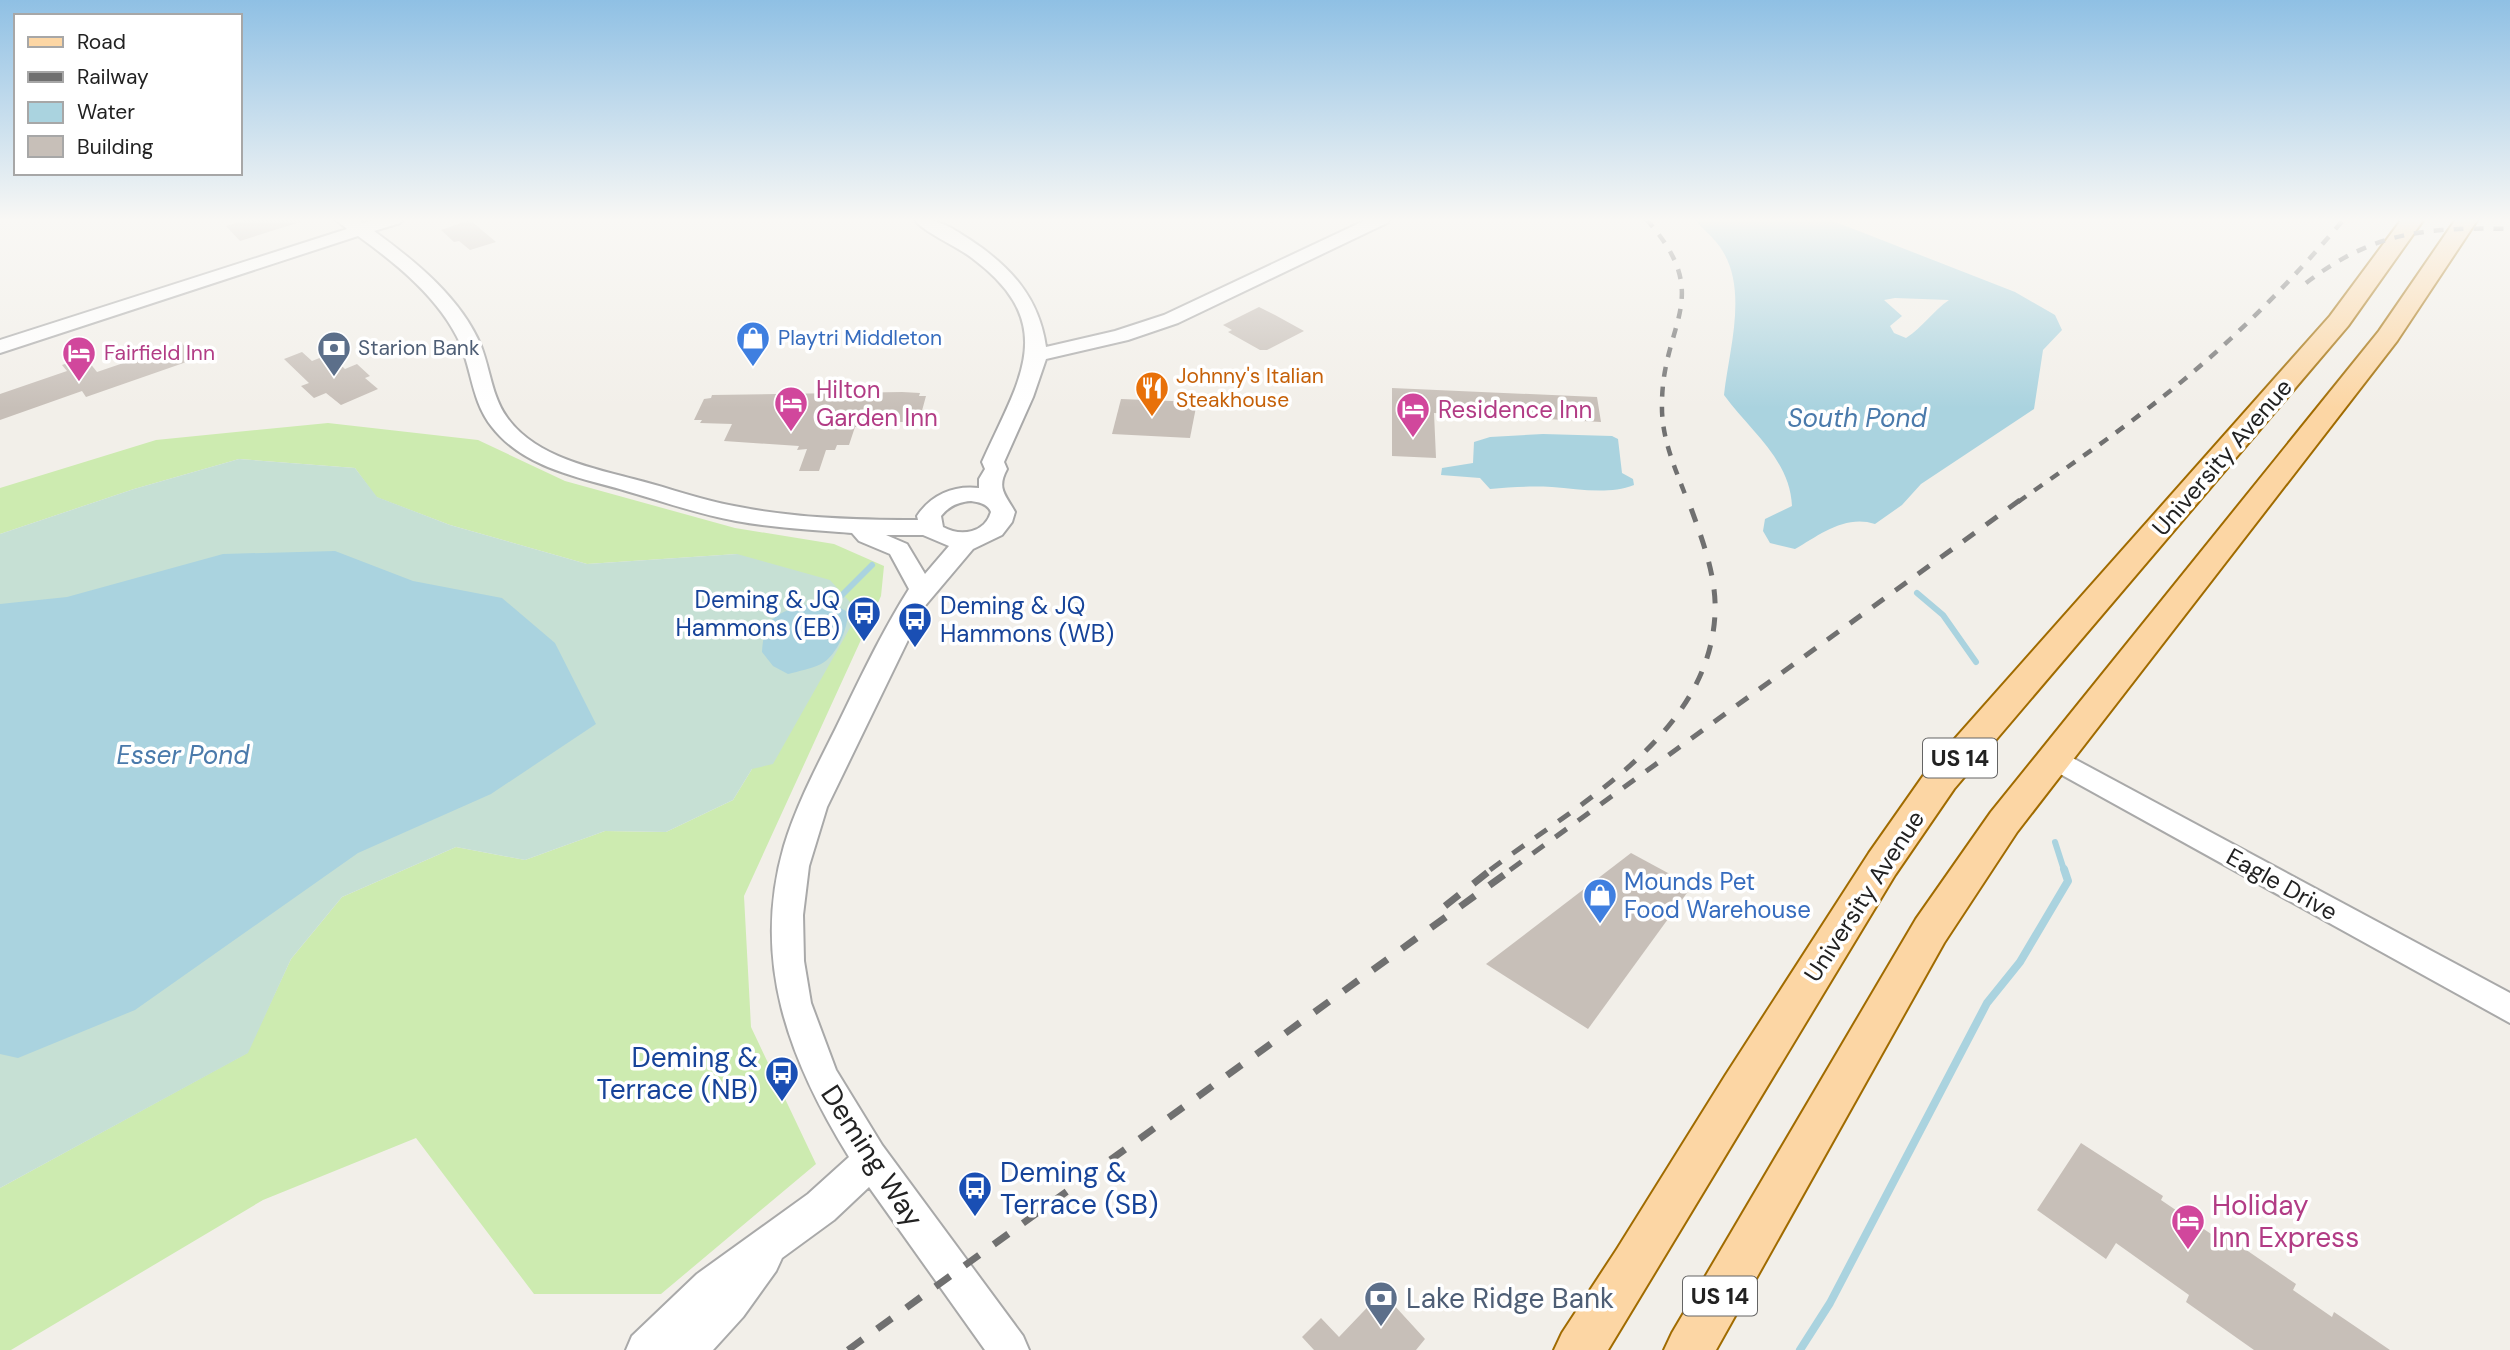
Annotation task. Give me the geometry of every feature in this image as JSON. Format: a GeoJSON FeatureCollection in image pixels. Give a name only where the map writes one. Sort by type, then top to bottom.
{"type":"FeatureCollection","features":[{"type":"Feature","properties":{"kind":"main road","name":"University Avenue"},"geometry":{"type":"LineString","coordinates":[[1579,1350],[1634,1266],[1740,1090],[1882,864],[1941,779],[2339,321],[2367,282]]}},
{"type":"Feature","properties":{"kind":"main road","name":"US 14"},"geometry":{"type":"LineString","coordinates":[[1689,1350],[1930,931],[2004,822],[2380,346],[2424,282]]}},
{"type":"Feature","properties":{"kind":"street"},"geometry":{"type":"LineString","coordinates":[[0,333],[161,282]]}},
{"type":"Feature","properties":{"kind":"street"},"geometry":{"type":"LineString","coordinates":[[0,347],[183,282]]}},
{"type":"Feature","properties":{"kind":"street"},"geometry":{"type":"LineString","coordinates":[[418,282],[458,318],[471,346],[481,386],[500,423],[531,448],[575,469],[715,509],[790,520],[877,527],[934,525],[948,539],[969,540],[986,534],[1002,519],[1000,506],[990,497],[961,495],[944,500],[934,525]]}},
{"type":"Feature","properties":{"kind":"street"},"geometry":{"type":"LineString","coordinates":[[961,495],[982,467],[993,462],[1037,355],[1027,304],[1013,282]]}},
{"type":"Feature","properties":{"kind":"street"},"geometry":{"type":"LineString","coordinates":[[1037,355],[1121,336],[1171,319],[1249,282]]}},
{"type":"Feature","properties":{"kind":"street"},"geometry":{"type":"LineString","coordinates":[[990,497],[990,479],[996,469],[993,462]]}},
{"type":"Feature","properties":{"kind":"street"},"geometry":{"type":"LineString","coordinates":[[855,524],[867,536],[899,550],[922,590]]}},
{"type":"Feature","properties":{"kind":"street","name":"Deming Way"},"geometry":{"type":"LineString","coordinates":[[922,590],[922,571],[937,548],[934,525]]}},
{"type":"Feature","properties":{"kind":"street","name":"Deming Way"},"geometry":{"type":"LineString","coordinates":[[969,540],[957,548],[939,575],[922,590],[874,676],[815,800],[797,853],[788,899],[789,978],[798,1020],[813,1060],[842,1119],[952,1275],[1009,1350]]}},
{"type":"Feature","properties":{"kind":"street","name":"Eagle Drive"},"geometry":{"type":"LineString","coordinates":[[2054,758],[2510,1009]]}},
{"type":"Feature","properties":{"kind":"street"},"geometry":{"type":"LineString","coordinates":[[646,1350],[710,1287],[821,1207],[871,1161]]}},
{"type":"Feature","properties":{"kind":"street"},"geometry":{"type":"LineString","coordinates":[[686,1350],[730,1304],[776,1240]]}},
{"type":"Feature","properties":{"kind":"green space"},"geometry":{"type":"Polygon","coordinates":[[[328,423],[478,440],[565,481],[735,528],[834,544],[884,566],[881,596],[744,896],[751,1027],[816,1164],[661,1294],[534,1294],[416,1138],[263,1200],[11,1350],[0,1350],[0,1188],[247,1053],[291,959],[342,897],[456,847],[525,860],[605,831],[666,832],[733,800],[752,769],[737,554],[587,564],[450,525],[376,497],[355,468],[239,459],[134,489],[0,534],[0,488],[156,440],[328,423]]]}},
{"type":"Feature","properties":{"kind":"green space"},"geometry":{"type":"Polygon","coordinates":[[[239,459],[355,468],[377,497],[450,525],[587,564],[737,554],[830,580],[859,612],[773,764],[752,769],[733,800],[666,832],[605,831],[525,860],[456,847],[342,897],[291,959],[248,1053],[0,1188],[0,534],[134,489],[239,459]]]}},
{"type":"Feature","properties":{"kind":"water","name":"South Pond"},"geometry":{"type":"Polygon","coordinates":[[[1734,282],[1989,282],[2015,292],[2055,315],[2062,330],[2043,350],[2034,409],[1921,484],[1902,505],[1875,524],[1854,522],[1833,527],[1795,549],[1770,543],[1763,531],[1765,519],[1792,506],[1790,489],[1767,446],[1724,395],[1733,339],[1734,282]],[[1884,300],[1902,316],[1890,326],[1894,333],[1906,338],[1949,300],[1884,300]]]}},
{"type":"Feature","properties":{"kind":"water"},"geometry":{"type":"Polygon","coordinates":[[[1543,434],[1612,436],[1618,439],[1622,473],[1633,479],[1634,485],[1604,491],[1552,487],[1490,489],[1480,478],[1441,475],[1442,468],[1473,463],[1474,442],[1490,437],[1543,434]]]}},
{"type":"Feature","properties":{"kind":"water","name":"Esser Pond"},"geometry":{"type":"Polygon","coordinates":[[[335,551],[413,581],[502,598],[555,643],[596,724],[491,794],[358,853],[135,1010],[18,1058],[0,1054],[0,604],[67,597],[223,554],[335,551]]]}},
{"type":"Feature","properties":{"kind":"water"},"geometry":{"type":"Polygon","coordinates":[[[815,603],[833,604],[848,612],[844,633],[827,660],[788,674],[773,666],[762,652],[766,629],[771,621],[784,612],[815,603]]]}},
{"type":"Feature","properties":{"kind":"building"},"geometry":{"type":"Polygon","coordinates":[[[1259,307],[1304,331],[1267,350],[1260,350],[1228,332],[1232,330],[1223,325],[1259,307]]]}},
{"type":"Feature","properties":{"kind":"building","name":"Fairfield Inn"},"geometry":{"type":"Polygon","coordinates":[[[182,343],[195,359],[86,397],[82,391],[0,420],[0,394],[67,371],[62,365],[85,357],[97,372],[182,343]]]}},
{"type":"Feature","properties":{"kind":"building","name":"Starion Bank"},"geometry":{"type":"Polygon","coordinates":[[[302,352],[312,361],[327,355],[345,369],[357,364],[370,376],[365,378],[378,389],[341,405],[326,393],[314,398],[301,386],[309,383],[284,359],[302,352]]]}},
{"type":"Feature","properties":{"kind":"building","name":"Residence Inn"},"geometry":{"type":"Polygon","coordinates":[[[1392,388],[1597,397],[1601,422],[1434,413],[1436,458],[1392,456],[1392,388]]]}},
{"type":"Feature","properties":{"kind":"building","name":"Hilton Garden Inn"},"geometry":{"type":"Polygon","coordinates":[[[902,392],[926,396],[920,418],[914,418],[913,422],[863,422],[861,427],[855,427],[849,445],[837,445],[835,450],[826,450],[819,471],[799,471],[807,449],[797,450],[799,446],[724,441],[732,424],[700,423],[702,420],[694,420],[704,399],[711,398],[712,395],[902,392]]]}},
{"type":"Feature","properties":{"kind":"building","name":"Johnny's Italian Steakhouse"},"geometry":{"type":"Polygon","coordinates":[[[1121,399],[1197,402],[1190,438],[1112,434],[1121,399]]]}},
{"type":"Feature","properties":{"kind":"building","name":"Mounds Pet Food Warehouse"},"geometry":{"type":"Polygon","coordinates":[[[1631,853],[1692,886],[1588,1029],[1486,964],[1631,853]]]}},
{"type":"Feature","properties":{"kind":"building","name":"Holiday Inn Express"},"geometry":{"type":"Polygon","coordinates":[[[2081,1143],[2163,1196],[2161,1200],[2217,1238],[2220,1232],[2296,1284],[2293,1290],[2332,1317],[2334,1312],[2390,1350],[2254,1350],[2186,1302],[2189,1295],[2116,1243],[2106,1259],[2037,1210],[2081,1143]]]}},
{"type":"Feature","properties":{"kind":"building","name":"Lake Ridge Bank"},"geometry":{"type":"Polygon","coordinates":[[[1382,1292],[1425,1339],[1416,1350],[1314,1350],[1302,1337],[1321,1318],[1339,1337],[1382,1292]]]}},
{"type":"Feature","properties":{"kind":"waterway"},"geometry":{"type":"LineString","coordinates":[[833,604],[872,565]]}},
{"type":"Feature","properties":{"kind":"waterway"},"geometry":{"type":"LineString","coordinates":[[1917,593],[1943,615],[1976,662]]}},
{"type":"Feature","properties":{"kind":"waterway"},"geometry":{"type":"LineString","coordinates":[[2055,842],[2064,870]]}},
{"type":"Feature","properties":{"kind":"waterway"},"geometry":{"type":"LineString","coordinates":[[1800,1350],[1830,1303],[1987,1003],[2020,962],[2068,881],[2064,869]]}},
{"type":"Feature","properties":{"kind":"railway"},"geometry":{"type":"LineString","coordinates":[[1680,282],[1680,310],[1664,376],[1662,417],[1670,454],[1688,502]]}},
{"type":"Feature","properties":{"kind":"railway"},"geometry":{"type":"LineString","coordinates":[[2018,502],[2165,395],[2213,355],[2288,282]]}},
{"type":"Feature","properties":{"kind":"railway"},"geometry":{"type":"LineString","coordinates":[[1490,870],[1597,793],[1632,763],[1664,731],[1689,696],[1707,657],[1715,600],[1707,556],[1688,500]]}},
{"type":"Feature","properties":{"kind":"railway"},"geometry":{"type":"LineString","coordinates":[[1510,870],[2020,500]]}},
{"type":"Feature","properties":{"kind":"railway"},"geometry":{"type":"LineString","coordinates":[[1445,906],[1492,869]]}},
{"type":"Feature","properties":{"kind":"railway"},"geometry":{"type":"LineString","coordinates":[[848,1350],[1512,869]]}},
{"type":"Feature","properties":{"kind":"place","name":"Playtri Middleton"},"geometry":{"type":"Point","coordinates":[753,368]}},
{"type":"Feature","properties":{"kind":"place","name":"Starion Bank"},"geometry":{"type":"Point","coordinates":[334,378]}},
{"type":"Feature","properties":{"kind":"place","name":"Fairfield Inn"},"geometry":{"type":"Point","coordinates":[79,383]}},
{"type":"Feature","properties":{"kind":"place","name":"Johnny's Italian Steakhouse"},"geometry":{"type":"Point","coordinates":[1152,418]}},
{"type":"Feature","properties":{"kind":"place","name":"Hilton Garden Inn"},"geometry":{"type":"Point","coordinates":[791,433]}},
{"type":"Feature","properties":{"kind":"place","name":"Residence Inn"},"geometry":{"type":"Point","coordinates":[1413,439]}},
{"type":"Feature","properties":{"kind":"place","name":"Deming & JQ Hammons (EB)"},"geometry":{"type":"Point","coordinates":[864,643]}},
{"type":"Feature","properties":{"kind":"place","name":"Deming & JQ Hammons (WB)"},"geometry":{"type":"Point","coordinates":[915,649]}},
{"type":"Feature","properties":{"kind":"place","name":"Mounds Pet Food Warehouse"},"geometry":{"type":"Point","coordinates":[1600,925]}},
{"type":"Feature","properties":{"kind":"place","name":"Deming & Terrace (NB)"},"geometry":{"type":"Point","coordinates":[782,1103]}},
{"type":"Feature","properties":{"kind":"place","name":"Deming & Terrace (SB)"},"geometry":{"type":"Point","coordinates":[975,1218]}},
{"type":"Feature","properties":{"kind":"place","name":"Holiday Inn Express"},"geometry":{"type":"Point","coordinates":[2188,1251]}},
{"type":"Feature","properties":{"kind":"place","name":"Lake Ridge Bank"},"geometry":{"type":"Point","coordinates":[1381,1328]}}]}
